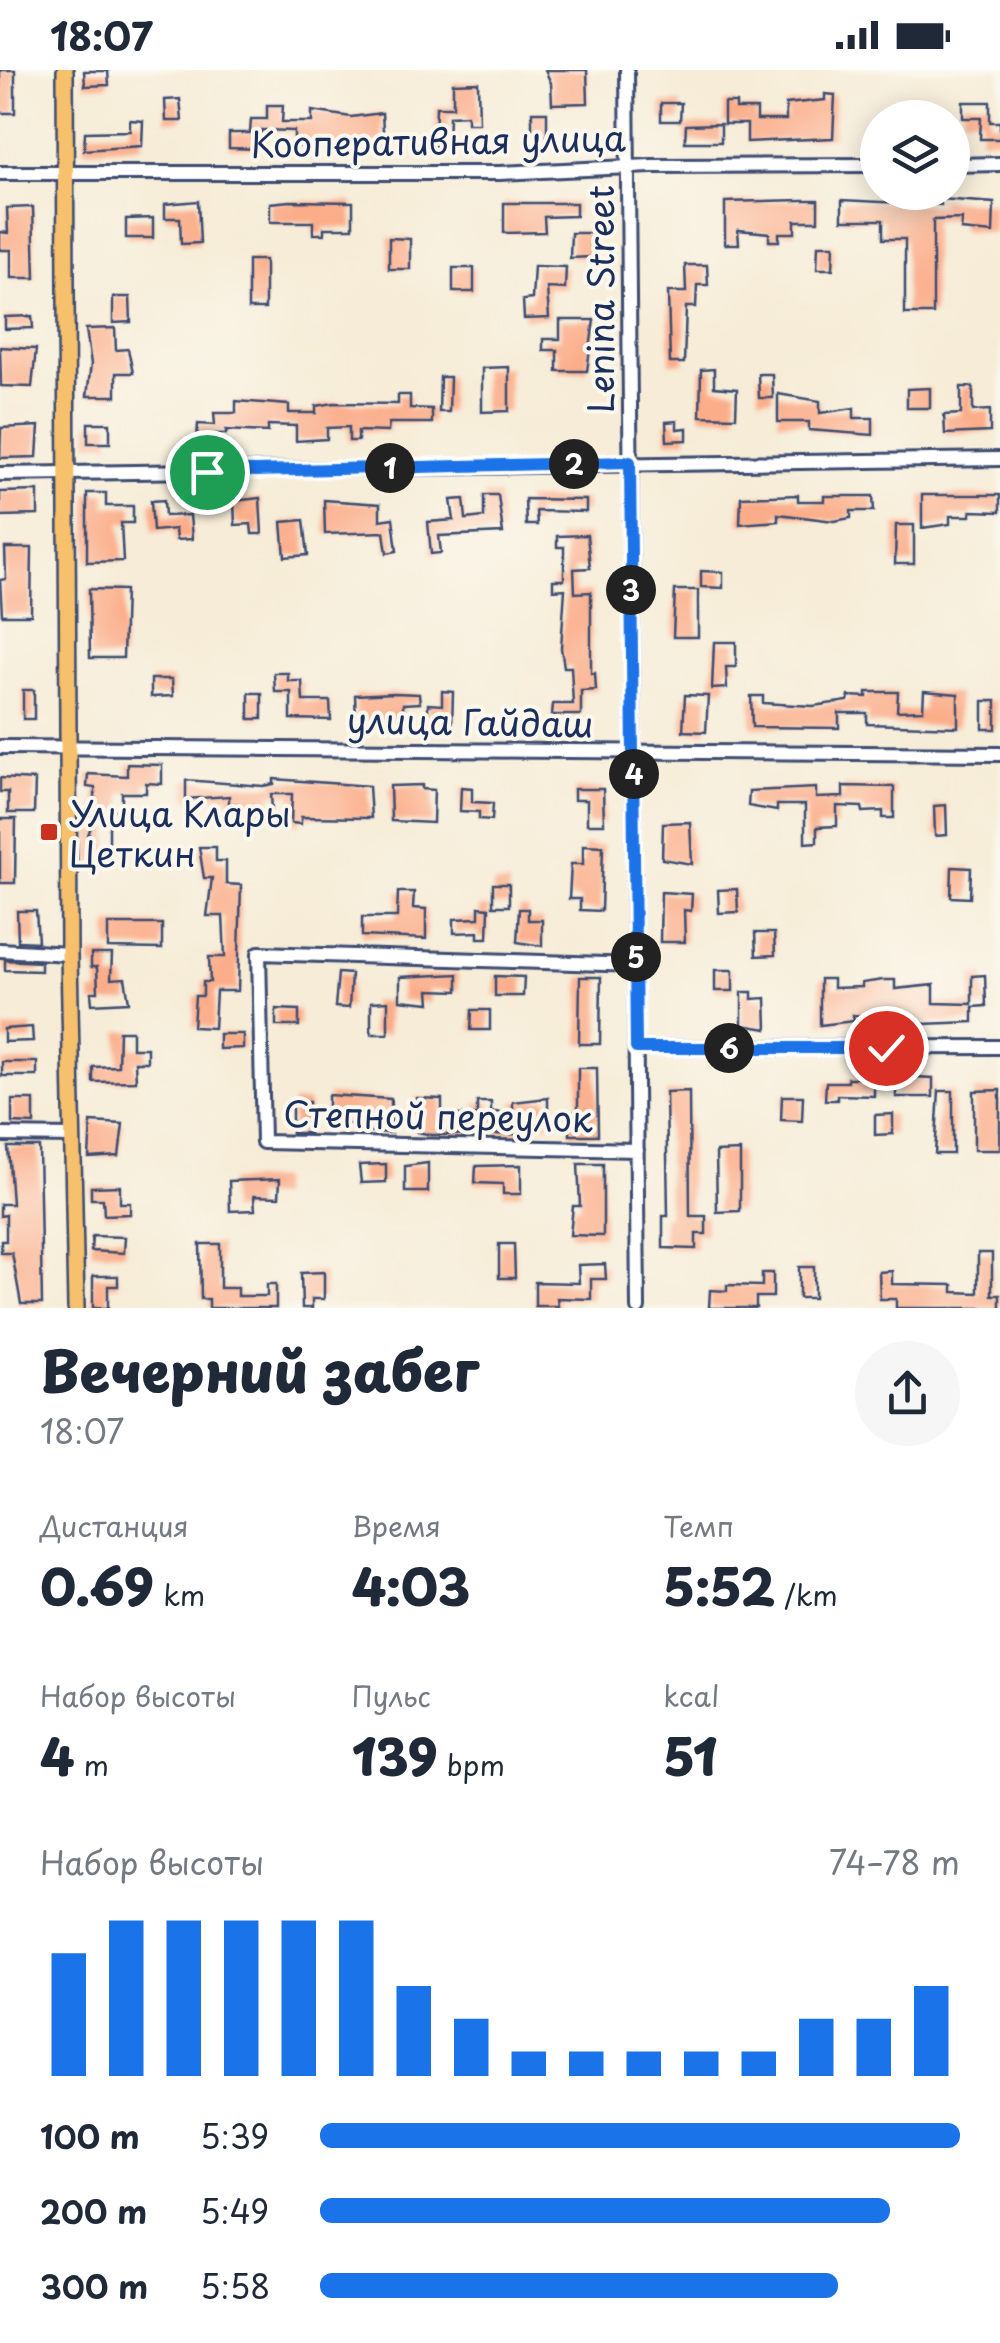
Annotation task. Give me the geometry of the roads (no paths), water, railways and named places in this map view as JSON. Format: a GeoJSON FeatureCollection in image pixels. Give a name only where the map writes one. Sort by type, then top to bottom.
{"type":"FeatureCollection","features":[{"type":"Feature","properties":{"kind":"main road"},"geometry":{"type":"LineString","coordinates":[[66,70],[69,954],[76,1308]]}},
{"type":"Feature","properties":{"kind":"street","name":"Lenina Street"},"geometry":{"type":"LineString","coordinates":[[628,70],[638,1308]]}},
{"type":"Feature","properties":{"kind":"street"},"geometry":{"type":"LineString","coordinates":[[970,164],[1000,164]]}},
{"type":"Feature","properties":{"kind":"street","name":"Кооперативная улица"},"geometry":{"type":"LineString","coordinates":[[0,173],[498,173],[628,167],[860,165]]}},
{"type":"Feature","properties":{"kind":"street"},"geometry":{"type":"LineString","coordinates":[[0,474],[630,462],[1000,460]]}},
{"type":"Feature","properties":{"kind":"street","name":"улица Гайдаш"},"geometry":{"type":"LineString","coordinates":[[0,747],[1000,754]]}},
{"type":"Feature","properties":{"kind":"street"},"geometry":{"type":"LineString","coordinates":[[0,950],[69,954]]}},
{"type":"Feature","properties":{"kind":"street","name":"Степной переулок"},"geometry":{"type":"LineString","coordinates":[[636,965],[260,953],[263,1142],[637,1150]]}},
{"type":"Feature","properties":{"kind":"street"},"geometry":{"type":"LineString","coordinates":[[636,1048],[1000,1048]]}},
{"type":"Feature","properties":{"kind":"street"},"geometry":{"type":"LineString","coordinates":[[0,1135],[72,1136]]}},
{"type":"Feature","properties":{"kind":"place","name":"Улица Клары Цеткин"},"geometry":{"type":"Point","coordinates":[49,832]}}]}
